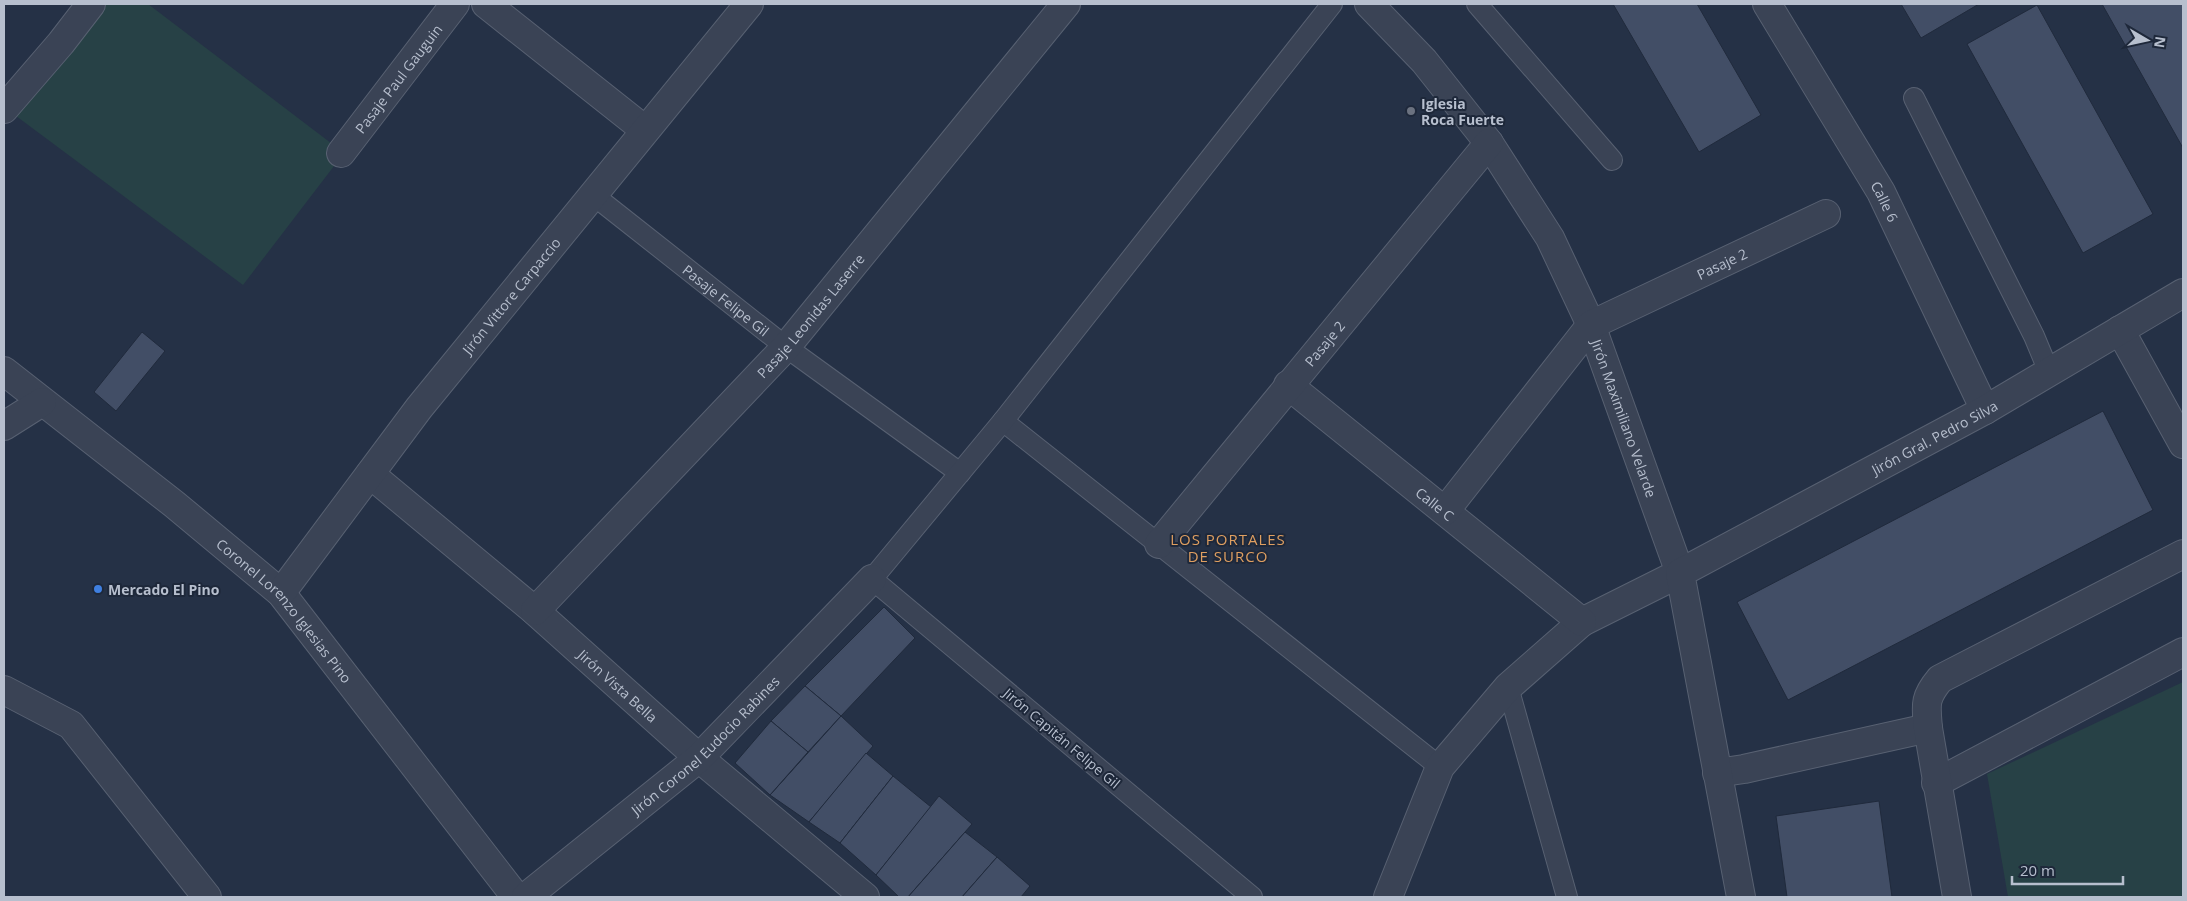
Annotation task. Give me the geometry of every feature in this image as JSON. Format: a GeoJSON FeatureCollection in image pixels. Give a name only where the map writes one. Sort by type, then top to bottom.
{"type":"FeatureCollection","features":[{"type":"Feature","properties":{"kind":"street"},"geometry":{"type":"LineString","coordinates":[[4,109],[61,43],[91,4]]}},
{"type":"Feature","properties":{"kind":"street","name":"Pasaje Paul Gauguin"},"geometry":{"type":"LineString","coordinates":[[341,153],[456,4]]}},
{"type":"Feature","properties":{"kind":"street"},"geometry":{"type":"LineString","coordinates":[[486,4],[645,130]]}},
{"type":"Feature","properties":{"kind":"street","name":"Jirón Vittore Carpaccio"},"geometry":{"type":"LineString","coordinates":[[281,593],[419,408],[749,4]]}},
{"type":"Feature","properties":{"kind":"street","name":"Pasaje Leonidas Laserre"},"geometry":{"type":"LineString","coordinates":[[535,611],[786,347],[1066,4]]}},
{"type":"Feature","properties":{"kind":"street","name":"Calle 6"},"geometry":{"type":"LineString","coordinates":[[1767,4],[1881,192],[1985,410]]}},
{"type":"Feature","properties":{"kind":"street","name":"Jirón Maximiliano Velarde"},"geometry":{"type":"LineString","coordinates":[[1379,7],[1489,143],[1550,238],[1590,326],[1680,573],[1741,897]]}},
{"type":"Feature","properties":{"kind":"street","name":"Pasaje 2"},"geometry":{"type":"LineString","coordinates":[[1159,544],[1489,143]]}},
{"type":"Feature","properties":{"kind":"street","name":"Pasaje 2"},"geometry":{"type":"LineString","coordinates":[[1590,326],[1826,214]]}},
{"type":"Feature","properties":{"kind":"street","name":"Jirón Gral. Pedro Silva"},"geometry":{"type":"LineString","coordinates":[[1388,897],[1440,767],[1508,687],[1582,622],[1680,573],[1985,410],[2183,293]]}},
{"type":"Feature","properties":{"kind":"street"},"geometry":{"type":"LineString","coordinates":[[1445,511],[1590,326]]}},
{"type":"Feature","properties":{"kind":"street"},"geometry":{"type":"LineString","coordinates":[[2120,330],[2183,444]]}},
{"type":"Feature","properties":{"kind":"street","name":"Coronel Lorenzo Iglesias Pino"},"geometry":{"type":"LineString","coordinates":[[4,371],[174,504],[281,593],[516,897]]}},
{"type":"Feature","properties":{"kind":"street","name":"Calle C"},"geometry":{"type":"LineString","coordinates":[[1288,385],[1582,622]]}},
{"type":"Feature","properties":{"kind":"street"},"geometry":{"type":"LineString","coordinates":[[4,426],[42,402]]}},
{"type":"Feature","properties":{"kind":"street","name":"Jirón Vista Bella"},"geometry":{"type":"LineString","coordinates":[[370,474],[535,611],[700,758],[865,897]]}},
{"type":"Feature","properties":{"kind":"street"},"geometry":{"type":"LineString","coordinates":[[1957,897],[1928,728],[1926,703],[1930,691],[1940,679],[2183,554]]}},
{"type":"Feature","properties":{"kind":"street","name":"Jirón Coronel Eudocio Rabines"},"geometry":{"type":"LineString","coordinates":[[526,897],[700,758],[872,579]]}},
{"type":"Feature","properties":{"kind":"street"},"geometry":{"type":"LineString","coordinates":[[1936,783],[2183,652]]}},
{"type":"Feature","properties":{"kind":"street"},"geometry":{"type":"LineString","coordinates":[[4,690],[71,725],[207,897]]}},
{"type":"Feature","properties":{"kind":"street"},"geometry":{"type":"LineString","coordinates":[[1717,772],[1744,769],[1928,728]]}},
{"type":"Feature","properties":{"kind":"lane"},"geometry":{"type":"LineString","coordinates":[[872,579],[1003,420],[1332,4]]}},
{"type":"Feature","properties":{"kind":"lane"},"geometry":{"type":"LineString","coordinates":[[1477,4],[1612,160]]}},
{"type":"Feature","properties":{"kind":"lane"},"geometry":{"type":"LineString","coordinates":[[1914,98],[2034,336],[2049,372]]}},
{"type":"Feature","properties":{"kind":"lane","name":"Pasaje Felipe Gil"},"geometry":{"type":"LineString","coordinates":[[592,194],[786,347],[960,473]]}},
{"type":"Feature","properties":{"kind":"lane"},"geometry":{"type":"LineString","coordinates":[[1003,420],[1440,767]]}},
{"type":"Feature","properties":{"kind":"lane","name":"Jirón Capitán Felipe Gil"},"geometry":{"type":"LineString","coordinates":[[872,579],[1252,897]]}},
{"type":"Feature","properties":{"kind":"lane"},"geometry":{"type":"LineString","coordinates":[[1508,687],[1567,897]]}},
{"type":"Feature","properties":{"kind":"green space"},"geometry":{"type":"Polygon","coordinates":[[[93,4],[148,4],[344,153],[243,285],[8,110],[93,4]]]}},
{"type":"Feature","properties":{"kind":"green space"},"geometry":{"type":"Polygon","coordinates":[[[2183,682],[2183,897],[2008,897],[1987,774],[2183,682]]]}},
{"type":"Feature","properties":{"kind":"building"},"geometry":{"type":"Polygon","coordinates":[[[1613,4],[1697,4],[1761,115],[1699,152],[1613,4]]]}},
{"type":"Feature","properties":{"kind":"building"},"geometry":{"type":"Polygon","coordinates":[[[1901,4],[1979,4],[1921,38],[1901,4]]]}},
{"type":"Feature","properties":{"kind":"building"},"geometry":{"type":"Polygon","coordinates":[[[2102,4],[2183,4],[2183,148],[2102,4]]]}},
{"type":"Feature","properties":{"kind":"building"},"geometry":{"type":"Polygon","coordinates":[[[2037,5],[2153,214],[2083,253],[1967,44],[2037,5]]]}},
{"type":"Feature","properties":{"kind":"building"},"geometry":{"type":"Polygon","coordinates":[[[142,332],[165,351],[116,411],[94,392],[142,332]]]}},
{"type":"Feature","properties":{"kind":"building"},"geometry":{"type":"Polygon","coordinates":[[[2103,411],[2153,510],[1788,700],[1737,602],[2103,411]]]}},
{"type":"Feature","properties":{"kind":"building"},"geometry":{"type":"Polygon","coordinates":[[[884,607],[915,638],[841,716],[805,686],[884,607]]]}},
{"type":"Feature","properties":{"kind":"building"},"geometry":{"type":"Polygon","coordinates":[[[805,686],[841,716],[808,752],[771,721],[805,686]]]}},
{"type":"Feature","properties":{"kind":"building"},"geometry":{"type":"Polygon","coordinates":[[[841,716],[873,746],[809,822],[770,795],[841,716]]]}},
{"type":"Feature","properties":{"kind":"building"},"geometry":{"type":"Polygon","coordinates":[[[771,721],[808,752],[770,795],[735,763],[771,721]]]}},
{"type":"Feature","properties":{"kind":"building"},"geometry":{"type":"Polygon","coordinates":[[[866,753],[893,776],[840,843],[809,822],[866,753]]]}},
{"type":"Feature","properties":{"kind":"building"},"geometry":{"type":"Polygon","coordinates":[[[893,776],[931,807],[876,875],[840,843],[893,776]]]}},
{"type":"Feature","properties":{"kind":"building"},"geometry":{"type":"Polygon","coordinates":[[[939,796],[972,824],[908,897],[899,897],[876,875],[939,796]]]}},
{"type":"Feature","properties":{"kind":"building"},"geometry":{"type":"Polygon","coordinates":[[[1879,801],[1892,897],[1787,897],[1776,816],[1879,801]]]}},
{"type":"Feature","properties":{"kind":"building"},"geometry":{"type":"Polygon","coordinates":[[[965,832],[997,857],[962,897],[908,897],[965,832]]]}},
{"type":"Feature","properties":{"kind":"building"},"geometry":{"type":"Polygon","coordinates":[[[997,857],[1030,886],[1021,897],[962,897],[997,857]]]}},
{"type":"Feature","properties":{"kind":"place","name":"Iglesia Roca Fuerte"},"geometry":{"type":"Point","coordinates":[1411,111]}},
{"type":"Feature","properties":{"kind":"place","name":"Mercado El Pino"},"geometry":{"type":"Point","coordinates":[98,589]}},
{"type":"Feature","properties":{"kind":"district","name":"LOS PORTALES DE SURCO"},"geometry":{"type":"Point","coordinates":[1228,548]}}]}
